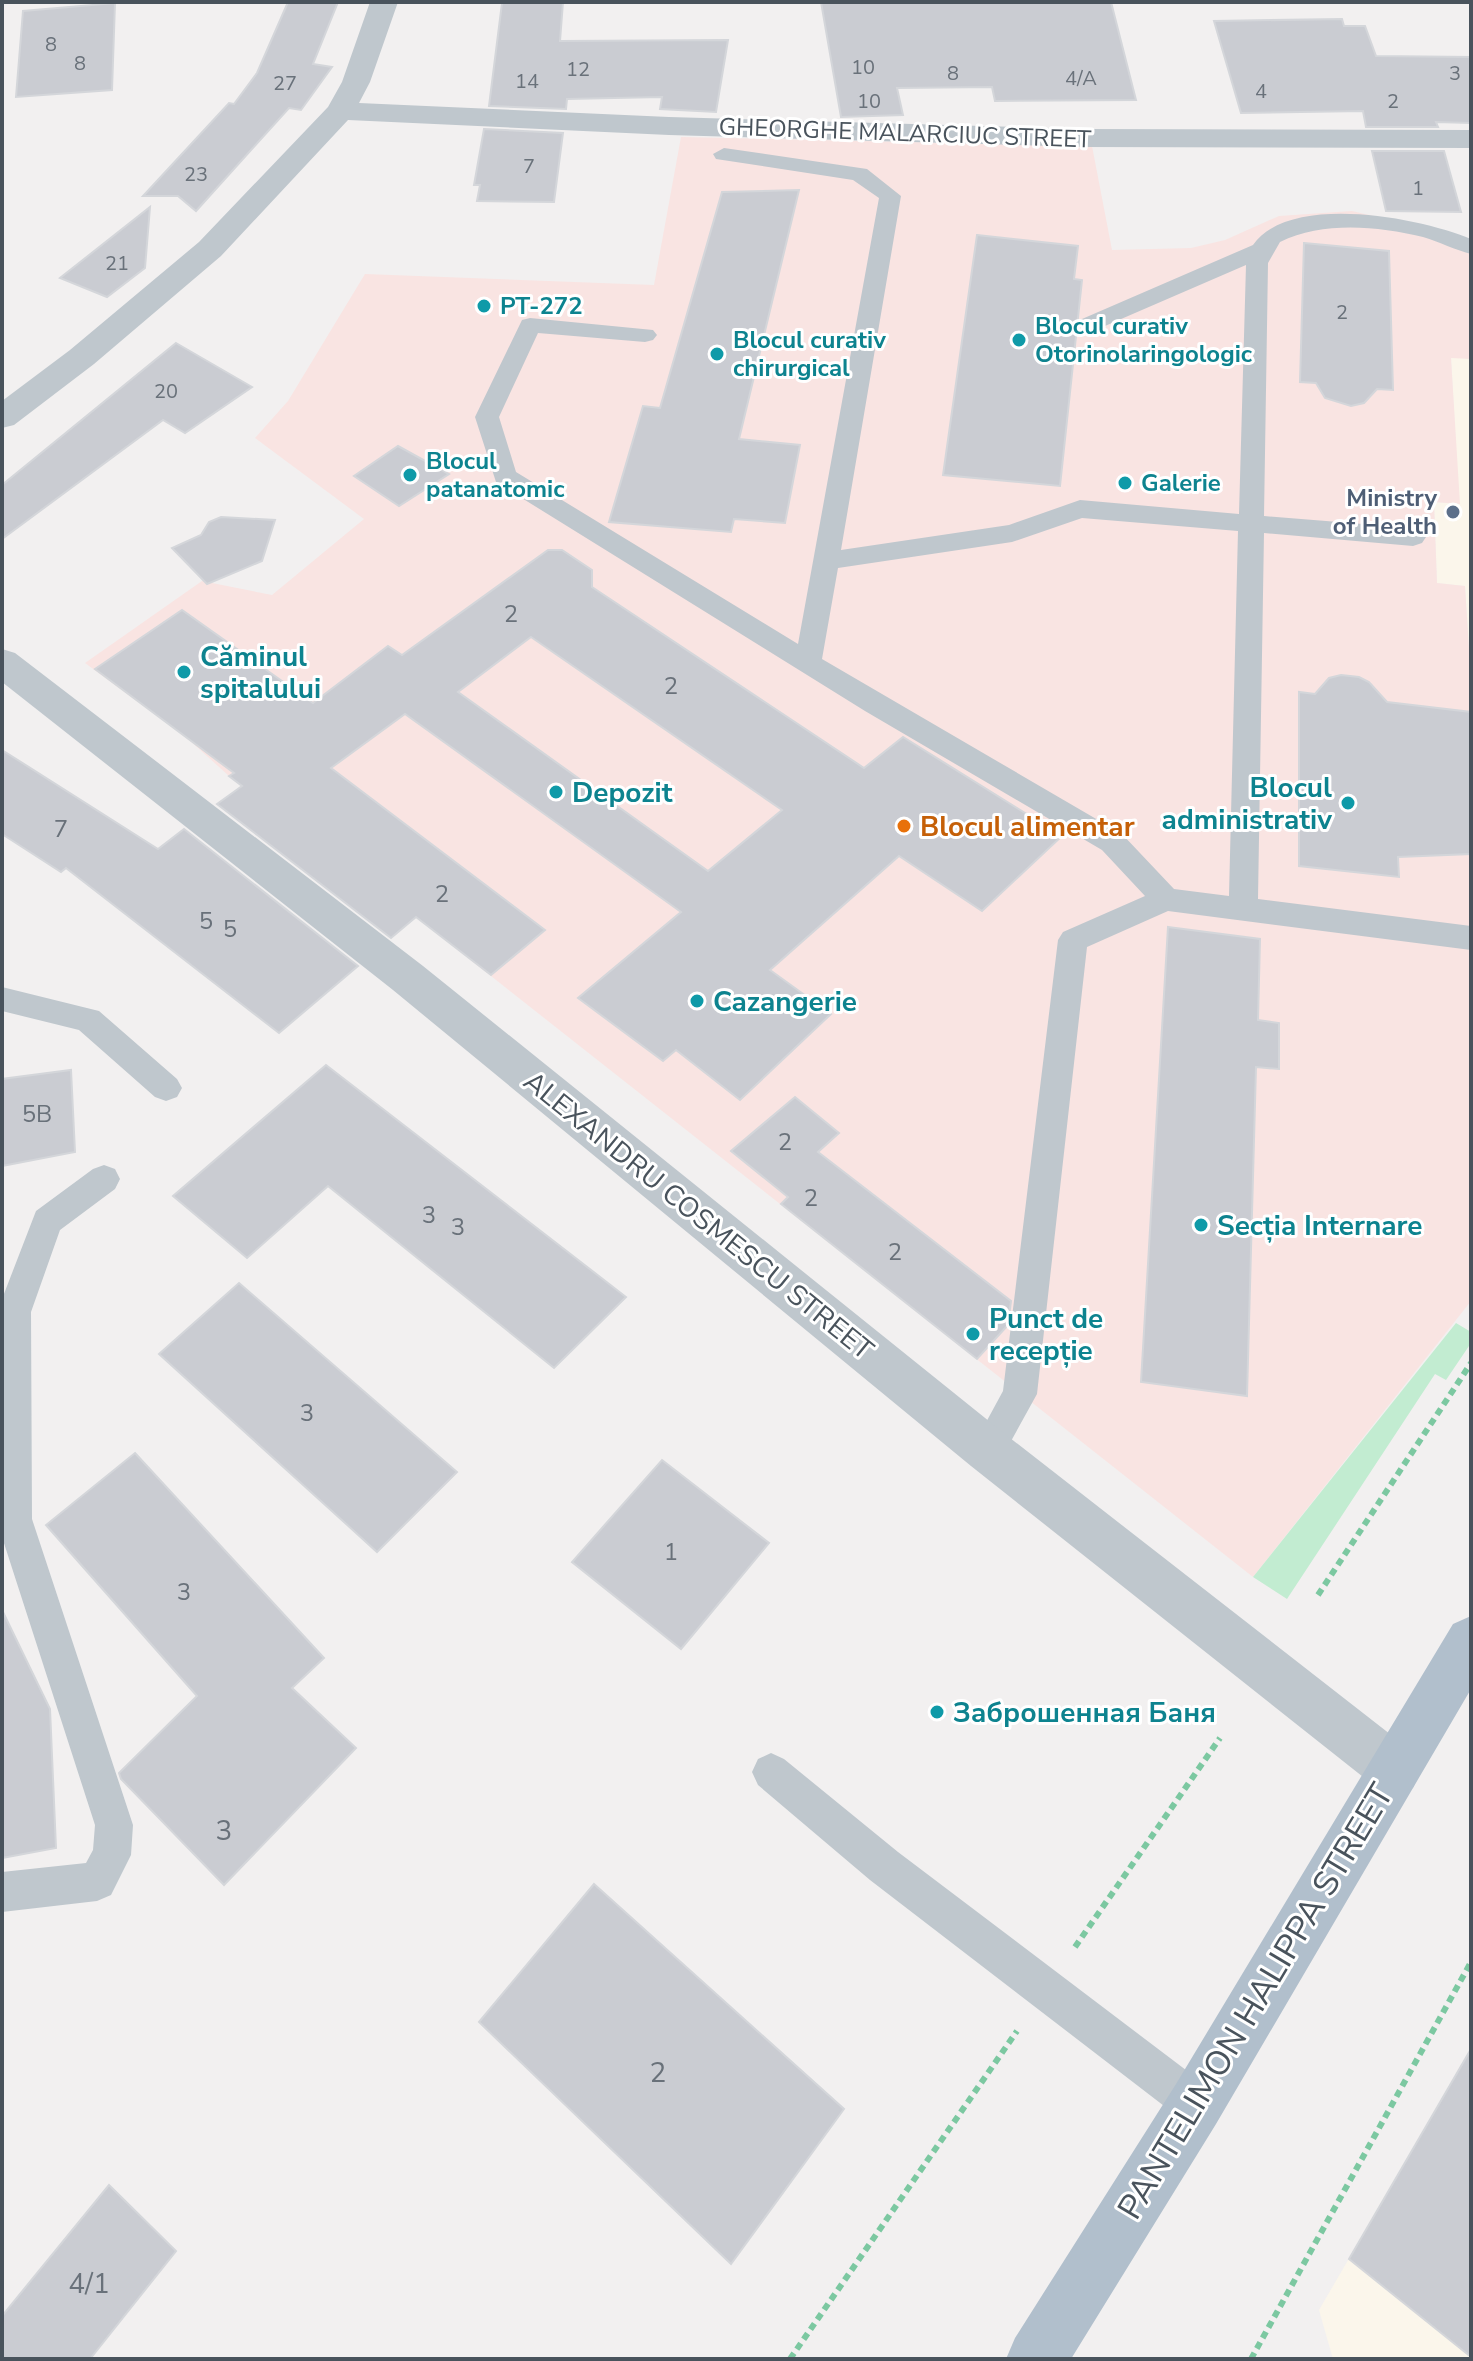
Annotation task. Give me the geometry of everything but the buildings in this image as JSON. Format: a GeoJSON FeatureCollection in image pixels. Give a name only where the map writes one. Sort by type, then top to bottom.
{"type":"FeatureCollection","features":[{"type":"Feature","properties":{"kind":"main road","name":"PANTELIMON HALIPPA STREET"},"geometry":{"type":"LineString","coordinates":[[1036,2359],[1196,2104],[1471,1641]]}},
{"type":"Feature","properties":{"kind":"street"},"geometry":{"type":"LineString","coordinates":[[2,417],[82,357],[210,249],[340,111],[368,53],[384,2]]}},
{"type":"Feature","properties":{"kind":"street","name":"GHEORGHE MALARCIUC STREET"},"geometry":{"type":"LineString","coordinates":[[340,111],[685,127],[1083,138],[1471,139]]}},
{"type":"Feature","properties":{"kind":"street","name":"ALEXANDRU COSMESCU STREET"},"geometry":{"type":"LineString","coordinates":[[2,662],[408,978],[988,1450],[1395,1770]]}},
{"type":"Feature","properties":{"kind":"lane"},"geometry":{"type":"LineString","coordinates":[[724,154],[859,174],[890,196],[808,663]]}},
{"type":"Feature","properties":{"kind":"lane"},"geometry":{"type":"LineString","coordinates":[[1243,911],[1254,275],[1261,250],[1270,238],[1288,229],[1329,221],[1366,221],[1402,227],[1471,247]]}},
{"type":"Feature","properties":{"kind":"lane"},"geometry":{"type":"LineString","coordinates":[[1090,324],[1261,250]]}},
{"type":"Feature","properties":{"kind":"lane"},"geometry":{"type":"LineString","coordinates":[[645,335],[530,325],[487,417],[505,476],[808,663],[1112,842],[1166,899]]}},
{"type":"Feature","properties":{"kind":"lane"},"geometry":{"type":"LineString","coordinates":[[826,561],[1012,533],[1080,509],[1413,537]]}},
{"type":"Feature","properties":{"kind":"lane"},"geometry":{"type":"LineString","coordinates":[[988,1450],[1020,1394],[1073,940],[1166,899],[1471,938]]}},
{"type":"Feature","properties":{"kind":"lane"},"geometry":{"type":"LineString","coordinates":[[2,999],[88,1020],[166,1088]]}},
{"type":"Feature","properties":{"kind":"lane"},"geometry":{"type":"LineString","coordinates":[[2,1892],[97,1881],[112,1855],[114,1825],[14,1519],[14,1312],[47,1221],[104,1179]]}},
{"type":"Feature","properties":{"kind":"lane"},"geometry":{"type":"LineString","coordinates":[[771,1772],[884,1866],[1196,2104]]}},
{"type":"Feature","properties":{"kind":"path"},"geometry":{"type":"LineString","coordinates":[[1318,1595],[1471,1363]]}},
{"type":"Feature","properties":{"kind":"path"},"geometry":{"type":"LineString","coordinates":[[790,2359],[1220,1738]]}},
{"type":"Feature","properties":{"kind":"path"},"geometry":{"type":"LineString","coordinates":[[1251,2359],[1471,1962]]}},
{"type":"Feature","properties":{"kind":"shaded area"},"geometry":{"type":"Polygon","coordinates":[[[681,137],[1092,146],[1112,250],[1191,248],[1225,240],[1279,216],[1352,211],[1471,239],[1471,359],[1451,358],[1460,504],[1434,502],[1437,583],[1465,586],[1471,680],[1471,1301],[1253,1577],[340,857],[229,776],[187,738],[85,663],[202,581],[272,595],[364,519],[255,438],[288,401],[365,274],[654,285],[681,137]]]}},
{"type":"Feature","properties":{"kind":"shaded area","name":"Ministry of Health"},"geometry":{"type":"Polygon","coordinates":[[[1451,357],[1471,359],[1471,680],[1465,586],[1437,583],[1434,502],[1459,504],[1451,357]]]}},
{"type":"Feature","properties":{"kind":"shaded area"},"geometry":{"type":"Polygon","coordinates":[[[1471,2049],[1471,2359],[1333,2359],[1319,2310],[1471,2049]]]}},
{"type":"Feature","properties":{"kind":"green space"},"geometry":{"type":"Polygon","coordinates":[[[1456,1323],[1471,1332],[1471,1343],[1446,1380],[1435,1374],[1287,1599],[1253,1577],[1456,1323]]]}},
{"type":"Feature","properties":{"kind":"place","name":"PT-272"},"geometry":{"type":"Point","coordinates":[484,306]}},
{"type":"Feature","properties":{"kind":"place","name":"Blocul curativ Otorinolaringologic"},"geometry":{"type":"Point","coordinates":[1019,340]}},
{"type":"Feature","properties":{"kind":"place","name":"Blocul curativ chirurgical"},"geometry":{"type":"Point","coordinates":[717,354]}},
{"type":"Feature","properties":{"kind":"place","name":"Blocul patanatomic"},"geometry":{"type":"Point","coordinates":[410,475]}},
{"type":"Feature","properties":{"kind":"place","name":"Galerie"},"geometry":{"type":"Point","coordinates":[1125,483]}},
{"type":"Feature","properties":{"kind":"place","name":"Ministry of Health"},"geometry":{"type":"Point","coordinates":[1453,512]}},
{"type":"Feature","properties":{"kind":"place","name":"Căminul spitalului"},"geometry":{"type":"Point","coordinates":[184,672]}},
{"type":"Feature","properties":{"kind":"place","name":"Depozit"},"geometry":{"type":"Point","coordinates":[556,792]}},
{"type":"Feature","properties":{"kind":"place","name":"Blocul administrativ"},"geometry":{"type":"Point","coordinates":[1348,803]}},
{"type":"Feature","properties":{"kind":"place","name":"Blocul alimentar"},"geometry":{"type":"Point","coordinates":[904,826]}},
{"type":"Feature","properties":{"kind":"place","name":"Cazangerie"},"geometry":{"type":"Point","coordinates":[697,1001]}},
{"type":"Feature","properties":{"kind":"place","name":"Secția Internare"},"geometry":{"type":"Point","coordinates":[1201,1225]}},
{"type":"Feature","properties":{"kind":"place","name":"Punct de recepție"},"geometry":{"type":"Point","coordinates":[973,1334]}},
{"type":"Feature","properties":{"kind":"place","name":"Заброшенная Баня"},"geometry":{"type":"Point","coordinates":[937,1712]}}]}
